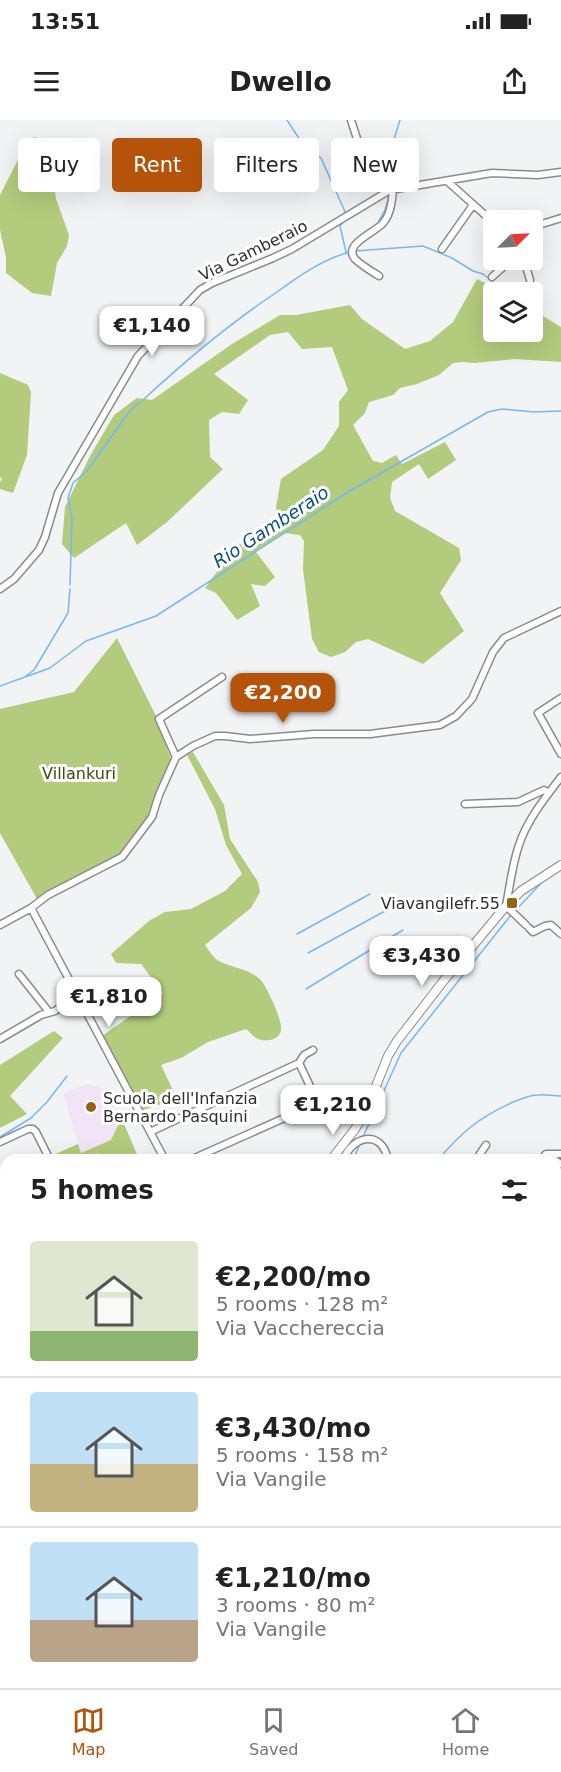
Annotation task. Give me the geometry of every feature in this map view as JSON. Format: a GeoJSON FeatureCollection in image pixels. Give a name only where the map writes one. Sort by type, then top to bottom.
{"type":"FeatureCollection","features":[{"type":"Feature","properties":{"kind":"street"},"geometry":{"type":"LineString","coordinates":[[351,120],[360,148],[385,193]]}},
{"type":"Feature","properties":{"kind":"street","name":"Via Gamberaio"},"geometry":{"type":"LineString","coordinates":[[419,185],[492,173],[546,174],[561,171]]}},
{"type":"Feature","properties":{"kind":"street"},"geometry":{"type":"LineString","coordinates":[[447,181],[483,214]]}},
{"type":"Feature","properties":{"kind":"street"},"geometry":{"type":"LineString","coordinates":[[378,276],[355,259],[352,247],[386,220],[392,192]]}},
{"type":"Feature","properties":{"kind":"street","name":"Via Gamberaio"},"geometry":{"type":"LineString","coordinates":[[0,589],[14,579],[39,550],[56,498],[70,472],[134,362],[169,321],[204,287],[292,249],[385,193]]}},
{"type":"Feature","properties":{"kind":"street"},"geometry":{"type":"LineString","coordinates":[[442,249],[473,205]]}},
{"type":"Feature","properties":{"kind":"street"},"geometry":{"type":"LineString","coordinates":[[543,224],[561,218]]}},
{"type":"Feature","properties":{"kind":"street"},"geometry":{"type":"LineString","coordinates":[[492,277],[500,270]]}},
{"type":"Feature","properties":{"kind":"street"},"geometry":{"type":"LineString","coordinates":[[527,270],[530,280]]}},
{"type":"Feature","properties":{"kind":"street"},"geometry":{"type":"LineString","coordinates":[[0,926],[48,895],[122,857],[152,817],[176,757],[193,746],[215,736],[250,740],[314,734],[386,733],[440,725],[456,716],[472,699],[488,661],[499,643],[510,634],[561,611]]}},
{"type":"Feature","properties":{"kind":"street"},"geometry":{"type":"LineString","coordinates":[[176,757],[159,720],[222,677]]}},
{"type":"Feature","properties":{"kind":"street"},"geometry":{"type":"LineString","coordinates":[[561,698],[538,713],[561,754]]}},
{"type":"Feature","properties":{"kind":"street"},"geometry":{"type":"LineString","coordinates":[[506,906],[516,854],[522,838],[533,816],[561,777]]}},
{"type":"Feature","properties":{"kind":"street"},"geometry":{"type":"LineString","coordinates":[[465,804],[511,803],[524,800],[544,790],[549,793]]}},
{"type":"Feature","properties":{"kind":"street"},"geometry":{"type":"LineString","coordinates":[[336,1154],[366,1111],[388,1056],[403,1032],[506,906],[520,892],[561,865]]}},
{"type":"Feature","properties":{"kind":"street"},"geometry":{"type":"LineString","coordinates":[[510,887],[520,892]]}},
{"type":"Feature","properties":{"kind":"street"},"geometry":{"type":"LineString","coordinates":[[506,906],[533,932],[551,926],[561,934]]}},
{"type":"Feature","properties":{"kind":"street"},"geometry":{"type":"LineString","coordinates":[[31,908],[162,1154]]}},
{"type":"Feature","properties":{"kind":"street"},"geometry":{"type":"LineString","coordinates":[[19,974],[49,1012]]}},
{"type":"Feature","properties":{"kind":"street"},"geometry":{"type":"LineString","coordinates":[[0,1040],[49,1012],[55,1011],[77,995]]}},
{"type":"Feature","properties":{"kind":"street"},"geometry":{"type":"LineString","coordinates":[[150,1132],[299,1063],[304,1055],[313,1050]]}},
{"type":"Feature","properties":{"kind":"street"},"geometry":{"type":"LineString","coordinates":[[299,1063],[318,1103]]}},
{"type":"Feature","properties":{"kind":"street"},"geometry":{"type":"LineString","coordinates":[[203,1154],[328,1099]]}},
{"type":"Feature","properties":{"kind":"street"},"geometry":{"type":"LineString","coordinates":[[0,1142],[28,1129],[33,1129],[47,1154]]}},
{"type":"Feature","properties":{"kind":"street"},"geometry":{"type":"LineString","coordinates":[[345,1154],[356,1142],[370,1139],[380,1142],[386,1154]]}},
{"type":"Feature","properties":{"kind":"street"},"geometry":{"type":"LineString","coordinates":[[480,1154],[486,1145]]}},
{"type":"Feature","properties":{"kind":"shaded area","name":"Scuola dell'Infanzia Bernardo Pasquini"},"geometry":{"type":"Polygon","coordinates":[[[87,1084],[107,1089],[120,1121],[111,1140],[81,1153],[63,1093],[87,1084]]]}},
{"type":"Feature","properties":{"kind":"green space"},"geometry":{"type":"Polygon","coordinates":[[[18,160],[18,192],[55,192],[69,235],[67,246],[57,263],[51,296],[32,293],[6,273],[6,257],[0,230],[0,195],[18,160]]]}},
{"type":"Feature","properties":{"kind":"green space"},"geometry":{"type":"Polygon","coordinates":[[[477,279],[483,282],[483,342],[543,342],[543,316],[561,327],[561,362],[515,359],[453,363],[439,375],[400,388],[393,395],[369,402],[365,413],[353,425],[373,461],[382,463],[396,455],[402,464],[445,442],[456,460],[428,479],[419,464],[392,482],[390,498],[395,511],[459,548],[461,560],[440,593],[464,631],[423,664],[368,639],[356,642],[345,652],[331,657],[319,652],[312,639],[303,569],[304,541],[300,535],[284,533],[256,552],[275,577],[265,586],[251,584],[260,606],[237,620],[216,593],[205,588],[228,557],[231,548],[280,527],[276,507],[281,479],[323,450],[339,426],[339,402],[348,390],[332,347],[302,349],[288,332],[270,335],[214,374],[248,400],[239,414],[222,412],[209,420],[210,457],[223,469],[167,522],[137,545],[126,523],[74,558],[62,544],[65,507],[90,456],[114,415],[137,398],[152,400],[232,344],[280,315],[296,315],[350,305],[362,319],[405,349],[430,341],[453,322],[477,279]]]}},
{"type":"Feature","properties":{"kind":"green space"},"geometry":{"type":"Polygon","coordinates":[[[0,373],[28,385],[31,392],[27,455],[13,493],[0,489],[2,479],[0,477],[0,373]]]}},
{"type":"Feature","properties":{"kind":"green space","name":"Villankuri"},"geometry":{"type":"Polygon","coordinates":[[[117,638],[157,718],[172,762],[141,831],[120,856],[37,899],[0,833],[0,709],[74,692],[117,638]]]}},
{"type":"Feature","properties":{"kind":"green space"},"geometry":{"type":"Polygon","coordinates":[[[193,752],[224,805],[230,839],[258,882],[260,892],[251,908],[205,945],[218,961],[249,972],[263,983],[276,1010],[281,1031],[276,1038],[264,1040],[256,1038],[246,1029],[208,1042],[181,1058],[161,1065],[177,1099],[143,1110],[102,1036],[163,993],[141,964],[116,963],[111,954],[149,921],[165,912],[191,909],[225,891],[242,874],[226,845],[215,809],[187,755],[193,752]]]}},
{"type":"Feature","properties":{"kind":"green space"},"geometry":{"type":"Polygon","coordinates":[[[54,1031],[63,1038],[10,1096],[27,1114],[0,1128],[0,1065],[54,1031]]]}},
{"type":"Feature","properties":{"kind":"green space"},"geometry":{"type":"Polygon","coordinates":[[[120,1121],[124,1124],[137,1154],[55,1154],[78,1144],[81,1153],[111,1140],[120,1121]]]}},
{"type":"Feature","properties":{"kind":"waterway"},"geometry":{"type":"LineString","coordinates":[[287,120],[298,137],[321,158],[346,214]]}},
{"type":"Feature","properties":{"kind":"waterway"},"geometry":{"type":"LineString","coordinates":[[394,138],[400,120]]}},
{"type":"Feature","properties":{"kind":"waterway"},"geometry":{"type":"LineString","coordinates":[[377,224],[385,210],[389,196]]}},
{"type":"Feature","properties":{"kind":"waterway"},"geometry":{"type":"LineString","coordinates":[[345,220],[340,226],[346,252]]}},
{"type":"Feature","properties":{"kind":"waterway"},"geometry":{"type":"LineString","coordinates":[[355,251],[423,246],[452,258],[493,282]]}},
{"type":"Feature","properties":{"kind":"waterway"},"geometry":{"type":"LineString","coordinates":[[143,400],[208,343],[259,304],[312,269],[350,252]]}},
{"type":"Feature","properties":{"kind":"waterway"},"geometry":{"type":"LineString","coordinates":[[70,585],[72,518],[68,498],[73,483],[87,471],[129,412],[140,402]]}},
{"type":"Feature","properties":{"kind":"waterway","name":"Rio Gamberaio"},"geometry":{"type":"LineString","coordinates":[[0,686],[50,668],[86,641],[156,616],[348,492],[488,412],[502,409],[534,412],[561,411]]}},
{"type":"Feature","properties":{"kind":"waterway"},"geometry":{"type":"LineString","coordinates":[[26,676],[34,670],[68,613],[70,589]]}},
{"type":"Feature","properties":{"kind":"waterway"},"geometry":{"type":"LineString","coordinates":[[516,910],[542,882]]}},
{"type":"Feature","properties":{"kind":"waterway"},"geometry":{"type":"LineString","coordinates":[[297,934],[370,894]]}},
{"type":"Feature","properties":{"kind":"waterway"},"geometry":{"type":"LineString","coordinates":[[308,953],[385,911]]}},
{"type":"Feature","properties":{"kind":"waterway"},"geometry":{"type":"LineString","coordinates":[[363,1137],[401,1053],[511,915]]}},
{"type":"Feature","properties":{"kind":"waterway"},"geometry":{"type":"LineString","coordinates":[[306,989],[403,930]]}},
{"type":"Feature","properties":{"kind":"waterway"},"geometry":{"type":"LineString","coordinates":[[0,1137],[31,1118],[67,1076]]}},
{"type":"Feature","properties":{"kind":"waterway"},"geometry":{"type":"LineString","coordinates":[[443,1154],[471,1127],[489,1114],[511,1103],[531,1096],[561,1096]]}},
{"type":"Feature","properties":{"kind":"waterway"},"geometry":{"type":"LineString","coordinates":[[356,1154],[360,1144]]}},
{"type":"Feature","properties":{"kind":"place","name":"Viavangilefr.55"},"geometry":{"type":"Point","coordinates":[512,903]}},
{"type":"Feature","properties":{"kind":"place","name":"Scuola dell'Infanzia Bernardo Pasquini"},"geometry":{"type":"Point","coordinates":[91,1107]}}]}
